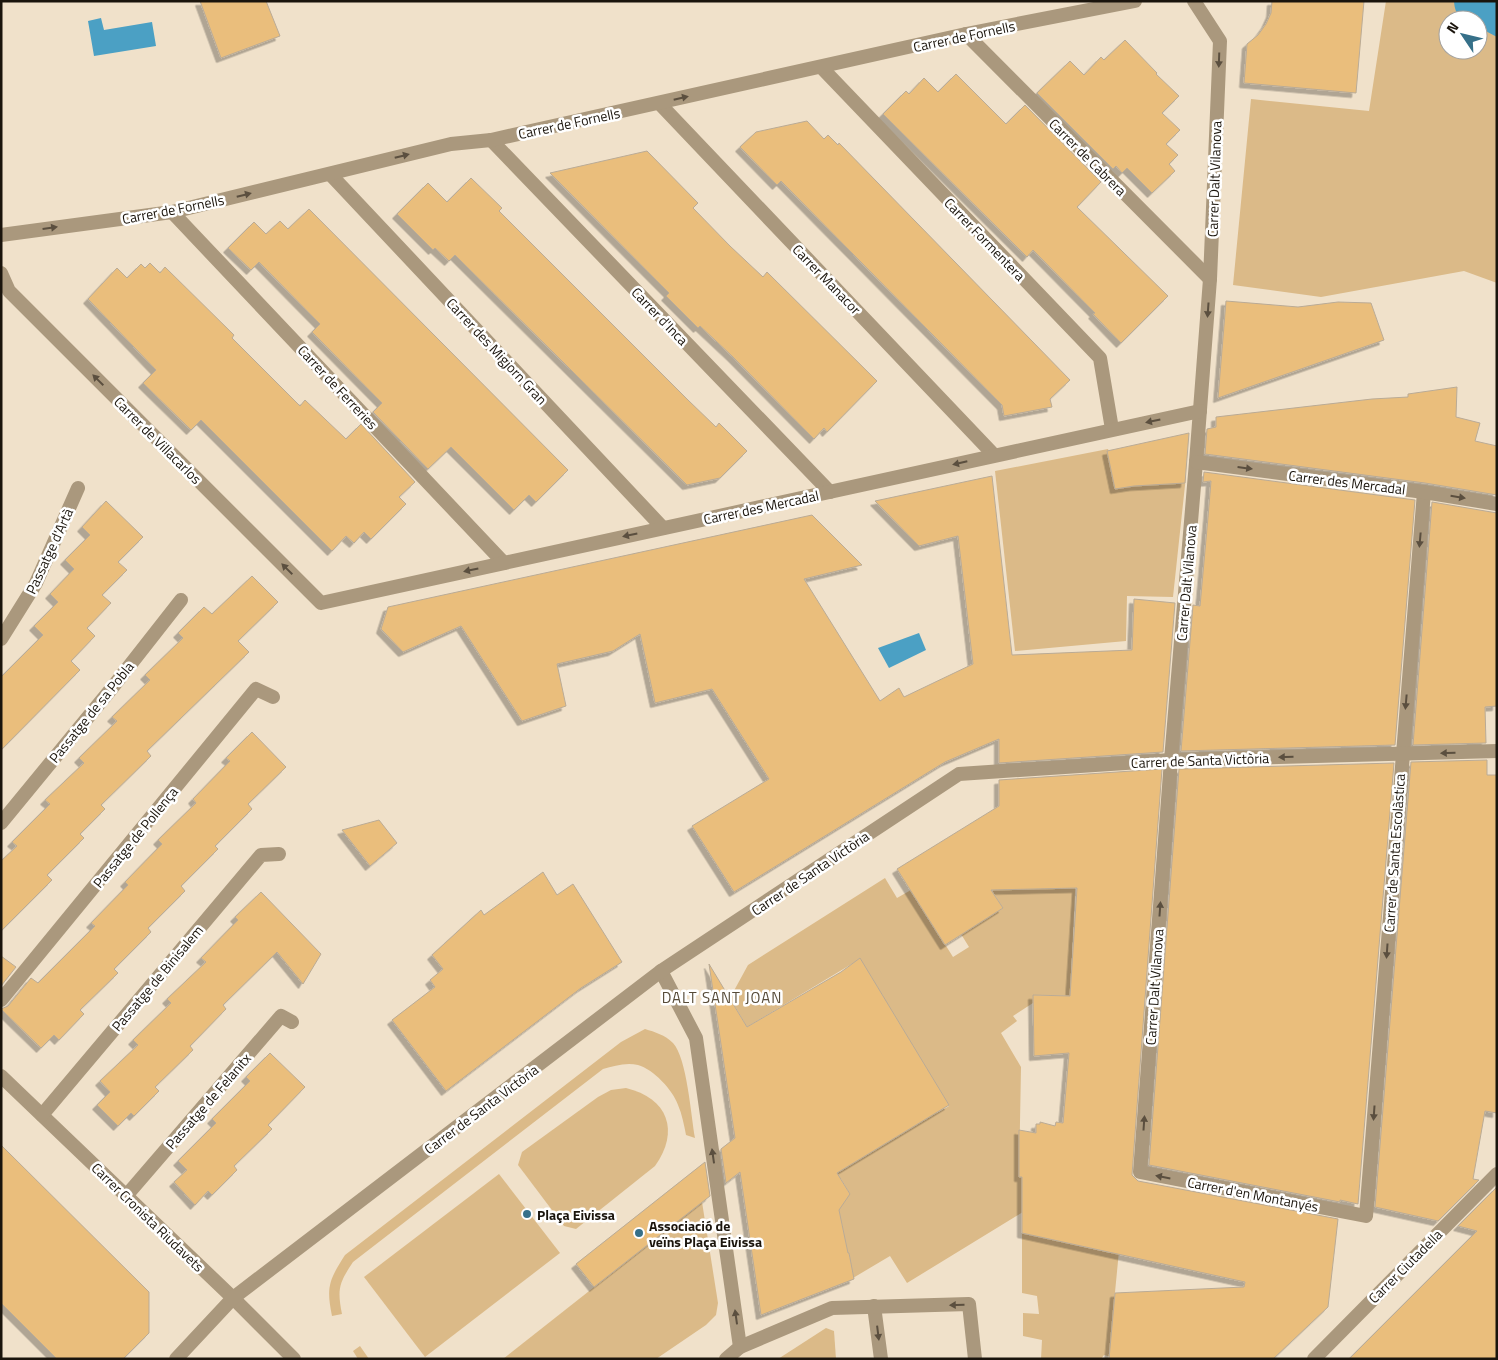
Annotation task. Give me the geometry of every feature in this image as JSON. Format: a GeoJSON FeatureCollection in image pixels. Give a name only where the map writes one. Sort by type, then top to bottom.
{"type":"FeatureCollection","features":[{"type":"Feature","properties":{"kind":"street","name":"Carrer de Fornells"},"geometry":{"type":"LineString","coordinates":[[1,235],[172,212],[451,144],[491,140],[966,34],[1135,1]]}},
{"type":"Feature","properties":{"kind":"street","name":"Carrer Dalt Vilanova"},"geometry":{"type":"LineString","coordinates":[[1140,1172],[1210,279],[1220,41],[1194,1]]}},
{"type":"Feature","properties":{"kind":"street","name":"Carrer de Cabrera"},"geometry":{"type":"LineString","coordinates":[[966,34],[1210,279]]}},
{"type":"Feature","properties":{"kind":"street","name":"Carrer Formentera"},"geometry":{"type":"LineString","coordinates":[[821,67],[1100,358],[1112,429]]}},
{"type":"Feature","properties":{"kind":"street","name":"Carrer Manacor"},"geometry":{"type":"LineString","coordinates":[[659,103],[994,455]]}},
{"type":"Feature","properties":{"kind":"street","name":"Carrer d'Inca"},"geometry":{"type":"LineString","coordinates":[[491,140],[830,492]]}},
{"type":"Feature","properties":{"kind":"street","name":"Carrer des Migjorn Gran"},"geometry":{"type":"LineString","coordinates":[[330,174],[663,528]]}},
{"type":"Feature","properties":{"kind":"street","name":"Carrer de Ferreries"},"geometry":{"type":"LineString","coordinates":[[172,212],[504,563]]}},
{"type":"Feature","properties":{"kind":"street","name":"Carrer de Villacarlos"},"geometry":{"type":"LineString","coordinates":[[1,273],[9,291],[321,603]]}},
{"type":"Feature","properties":{"kind":"street","name":"Carrer des Mercadal"},"geometry":{"type":"LineString","coordinates":[[321,603],[1200,411]]}},
{"type":"Feature","properties":{"kind":"street","name":"Carrer des Mercadal"},"geometry":{"type":"LineString","coordinates":[[1196,462],[1424,492],[1497,504]]}},
{"type":"Feature","properties":{"kind":"street","name":"Passatge d'Artà"},"geometry":{"type":"LineString","coordinates":[[1,639],[36,584],[78,488]]}},
{"type":"Feature","properties":{"kind":"street","name":"Carrer de Santa Escolàstica"},"geometry":{"type":"LineString","coordinates":[[1366,1216],[1424,492]]}},
{"type":"Feature","properties":{"kind":"street","name":"Passatge de sa Pobla"},"geometry":{"type":"LineString","coordinates":[[1,823],[112,688],[180,600]]}},
{"type":"Feature","properties":{"kind":"street","name":"Passatge de Pollença"},"geometry":{"type":"LineString","coordinates":[[1,1000],[256,689],[273,697]]}},
{"type":"Feature","properties":{"kind":"street","name":"Carrer de Santa Victòria"},"geometry":{"type":"LineString","coordinates":[[176,1359],[233,1298],[662,972],[959,774],[1171,760],[1497,751]]}},
{"type":"Feature","properties":{"kind":"street","name":"Passatge de Binisalem"},"geometry":{"type":"LineString","coordinates":[[42,1115],[261,855],[279,854]]}},
{"type":"Feature","properties":{"kind":"street"},"geometry":{"type":"LineString","coordinates":[[662,972],[696,1038],[740,1347]]}},
{"type":"Feature","properties":{"kind":"street","name":"Passatge de Felanitx"},"geometry":{"type":"LineString","coordinates":[[126,1196],[281,1016],[292,1022]]}},
{"type":"Feature","properties":{"kind":"street","name":"Carrer Cronista Riudavets"},"geometry":{"type":"LineString","coordinates":[[1,1076],[294,1359]]}},
{"type":"Feature","properties":{"kind":"street","name":"Carrer d'en Montanyés"},"geometry":{"type":"LineString","coordinates":[[1140,1172],[1366,1216]]}},
{"type":"Feature","properties":{"kind":"street","name":"Carrer Ciutadella"},"geometry":{"type":"LineString","coordinates":[[1314,1359],[1497,1174]]}},
{"type":"Feature","properties":{"kind":"street"},"geometry":{"type":"LineString","coordinates":[[726,1359],[740,1347],[832,1308],[969,1304],[975,1359]]}},
{"type":"Feature","properties":{"kind":"street"},"geometry":{"type":"LineString","coordinates":[[874,1306],[881,1359]]}},
{"type":"Feature","properties":{"kind":"shaded area"},"geometry":{"type":"Polygon","coordinates":[[[1386,1],[1497,1],[1497,283],[1464,271],[1321,297],[1233,285],[1251,99],[1369,111],[1386,1]]]}},
{"type":"Feature","properties":{"kind":"shaded area"},"geometry":{"type":"Polygon","coordinates":[[[1108,449],[1119,484],[1186,476],[1173,597],[1127,596],[1126,641],[1015,651],[995,471],[1108,449]]]}},
{"type":"Feature","properties":{"kind":"shaded area"},"geometry":{"type":"Polygon","coordinates":[[[1077,851],[1070,996],[1034,995],[1033,1003],[1013,1016],[1017,1021],[1001,1033],[1021,1067],[1019,1177],[1037,1178],[1036,1204],[907,1283],[890,1256],[853,1278],[849,1253],[829,1255],[836,1196],[850,1194],[841,1179],[818,1183],[831,1164],[837,1173],[847,1167],[791,1058],[855,1162],[929,1117],[874,1008],[937,1113],[949,1106],[860,959],[747,1027],[730,998],[748,965],[885,878],[897,898],[911,890],[953,957],[969,947],[961,934],[1003,908],[992,891],[1031,867],[1077,851]]]}},
{"type":"Feature","properties":{"kind":"shaded area"},"geometry":{"type":"Polygon","coordinates":[[[645,1029],[667,1038],[678,1050],[688,1088],[695,1138],[686,1135],[681,1112],[672,1093],[656,1075],[638,1065],[620,1065],[603,1069],[353,1262],[340,1286],[342,1314],[332,1316],[329,1298],[330,1284],[335,1271],[345,1255],[621,1042],[645,1029]]]}},
{"type":"Feature","properties":{"kind":"shaded area"},"geometry":{"type":"Polygon","coordinates":[[[626,1088],[652,1099],[666,1118],[668,1129],[663,1153],[655,1166],[576,1229],[564,1226],[518,1165],[522,1152],[598,1097],[611,1090],[626,1088]]]}},
{"type":"Feature","properties":{"kind":"shaded area"},"geometry":{"type":"Polygon","coordinates":[[[499,1174],[560,1253],[425,1357],[364,1277],[499,1174]]]}},
{"type":"Feature","properties":{"kind":"shaded area"},"geometry":{"type":"Polygon","coordinates":[[[702,1202],[718,1303],[716,1315],[706,1325],[656,1359],[503,1359],[702,1202]]]}},
{"type":"Feature","properties":{"kind":"shaded area"},"geometry":{"type":"Polygon","coordinates":[[[1022,1233],[1111,1253],[1119,1251],[1113,1313],[1151,1322],[1119,1359],[1104,1355],[1101,1359],[1041,1359],[1042,1340],[1023,1336],[1023,1313],[1039,1314],[1037,1296],[1022,1293],[1022,1233]]]}},
{"type":"Feature","properties":{"kind":"shaded area"},"geometry":{"type":"Polygon","coordinates":[[[826,1328],[834,1331],[836,1359],[778,1359],[826,1328]]]}},
{"type":"Feature","properties":{"kind":"shaded area"},"geometry":{"type":"Polygon","coordinates":[[[360,1346],[369,1359],[358,1359],[353,1351],[360,1346]]]}},
{"type":"Feature","properties":{"kind":"water"},"geometry":{"type":"Polygon","coordinates":[[[1454,1],[1497,1],[1497,37],[1488,32],[1488,10],[1456,10],[1454,1]]]}},
{"type":"Feature","properties":{"kind":"water"},"geometry":{"type":"Polygon","coordinates":[[[101,18],[104,30],[152,22],[156,46],[94,56],[88,21],[101,18]]]}},
{"type":"Feature","properties":{"kind":"water"},"geometry":{"type":"Polygon","coordinates":[[[919,633],[926,650],[889,668],[878,648],[919,633]]]}},
{"type":"Feature","properties":{"kind":"building"},"geometry":{"type":"Polygon","coordinates":[[[200,1],[266,1],[280,36],[221,58],[200,1]]]}},
{"type":"Feature","properties":{"kind":"building"},"geometry":{"type":"Polygon","coordinates":[[[1272,1],[1364,1],[1356,93],[1244,83],[1247,44],[1258,35],[1266,24],[1271,13],[1272,1]]]}},
{"type":"Feature","properties":{"kind":"building"},"geometry":{"type":"Polygon","coordinates":[[[1125,40],[1179,96],[1162,113],[1180,130],[1166,144],[1178,155],[1169,164],[1175,171],[1152,193],[1127,168],[1122,173],[1116,166],[1113,169],[1037,93],[1070,61],[1084,75],[1101,57],[1104,60],[1125,40]]]}},
{"type":"Feature","properties":{"kind":"building"},"geometry":{"type":"Polygon","coordinates":[[[956,74],[1006,124],[1025,105],[1101,182],[1077,207],[1168,296],[1121,343],[1093,314],[1095,313],[1033,250],[1027,257],[883,114],[906,91],[909,94],[924,78],[938,92],[956,74]]]}},
{"type":"Feature","properties":{"kind":"building"},"geometry":{"type":"Polygon","coordinates":[[[807,121],[824,139],[828,135],[838,145],[839,143],[1070,380],[1050,399],[1052,407],[1004,416],[1002,405],[781,181],[777,185],[740,147],[756,132],[807,121]]]}},
{"type":"Feature","properties":{"kind":"building"},"geometry":{"type":"Polygon","coordinates":[[[647,151],[698,203],[693,208],[730,246],[763,277],[767,272],[877,381],[827,432],[824,428],[814,439],[732,356],[700,326],[698,328],[666,296],[669,293],[550,173],[647,151]]]}},
{"type":"Feature","properties":{"kind":"building"},"geometry":{"type":"Polygon","coordinates":[[[471,178],[502,208],[499,211],[688,400],[716,427],[719,423],[747,451],[720,478],[687,485],[455,255],[449,261],[435,248],[433,250],[397,214],[428,183],[447,202],[471,178]]]}},
{"type":"Feature","properties":{"kind":"building"},"geometry":{"type":"Polygon","coordinates":[[[309,209],[568,470],[536,502],[529,495],[514,510],[451,447],[428,469],[373,412],[382,403],[312,332],[320,324],[259,262],[251,270],[228,248],[254,222],[266,234],[280,221],[288,229],[309,209]]]}},
{"type":"Feature","properties":{"kind":"building"},"geometry":{"type":"Polygon","coordinates":[[[150,263],[160,273],[165,267],[234,335],[232,338],[300,406],[305,400],[346,439],[361,424],[415,482],[399,497],[406,504],[371,539],[364,532],[354,543],[346,536],[332,551],[201,420],[191,430],[143,383],[156,370],[88,299],[117,268],[127,278],[141,264],[145,268],[150,263]]]}},
{"type":"Feature","properties":{"kind":"building"},"geometry":{"type":"Polygon","coordinates":[[[1226,301],[1298,307],[1338,302],[1371,303],[1384,340],[1218,398],[1226,301]]]}},
{"type":"Feature","properties":{"kind":"building"},"geometry":{"type":"Polygon","coordinates":[[[1457,387],[1456,417],[1480,423],[1475,441],[1497,446],[1497,495],[1425,483],[1205,454],[1207,429],[1216,427],[1216,417],[1372,399],[1408,397],[1408,394],[1457,387]]]}},
{"type":"Feature","properties":{"kind":"building"},"geometry":{"type":"Polygon","coordinates":[[[1189,433],[1185,483],[1115,489],[1107,451],[1189,433]]]}},
{"type":"Feature","properties":{"kind":"building"},"geometry":{"type":"Polygon","coordinates":[[[1204,472],[1415,500],[1395,745],[1181,751],[1193,605],[1200,606],[1211,481],[1203,482],[1204,472]]]}},
{"type":"Feature","properties":{"kind":"building"},"geometry":{"type":"Polygon","coordinates":[[[992,476],[1012,655],[1132,650],[1134,599],[1175,603],[1163,752],[999,763],[999,739],[945,762],[734,892],[692,826],[769,779],[712,689],[655,703],[640,634],[613,651],[557,664],[566,706],[522,721],[461,626],[403,652],[381,629],[388,607],[812,515],[862,565],[804,579],[880,701],[899,688],[904,697],[973,664],[958,536],[919,546],[875,501],[992,476]]]}},
{"type":"Feature","properties":{"kind":"building"},"geometry":{"type":"Polygon","coordinates":[[[106,501],[143,537],[118,562],[127,570],[102,595],[111,603],[87,628],[95,636],[71,661],[80,670],[1,750],[1,677],[43,635],[34,626],[58,602],[50,594],[74,569],[65,560],[90,535],[82,527],[106,501]]]}},
{"type":"Feature","properties":{"kind":"building"},"geometry":{"type":"Polygon","coordinates":[[[1432,502],[1497,513],[1497,706],[1485,707],[1486,743],[1413,745],[1432,502]]]}},
{"type":"Feature","properties":{"kind":"building"},"geometry":{"type":"Polygon","coordinates":[[[252,576],[278,602],[238,641],[249,652],[147,751],[151,756],[101,805],[105,809],[80,834],[84,838],[47,875],[52,880],[1,931],[1,861],[17,846],[12,842],[50,804],[45,800],[84,763],[79,758],[117,721],[112,717],[150,680],[145,675],[183,638],[178,633],[204,607],[212,614],[252,576]]]}},
{"type":"Feature","properties":{"kind":"building"},"geometry":{"type":"Polygon","coordinates":[[[252,732],[286,767],[248,804],[252,809],[215,846],[218,849],[181,886],[185,891],[148,928],[151,932],[114,969],[118,973],[80,1010],[84,1014],[59,1040],[54,1035],[41,1048],[1,1009],[8,1006],[31,978],[38,983],[95,926],[91,923],[128,885],[125,882],[162,844],[158,840],[196,803],[193,799],[230,761],[226,758],[252,732]]]}},
{"type":"Feature","properties":{"kind":"building"},"geometry":{"type":"Polygon","coordinates":[[[1487,760],[1487,775],[1497,775],[1497,1113],[1485,1111],[1473,1179],[1479,1180],[1438,1221],[1375,1207],[1411,762],[1487,760]]]}},
{"type":"Feature","properties":{"kind":"building"},"geometry":{"type":"Polygon","coordinates":[[[1394,763],[1358,1204],[1149,1165],[1179,769],[1394,763]]]}},
{"type":"Feature","properties":{"kind":"building"},"geometry":{"type":"Polygon","coordinates":[[[1162,769],[1132,1175],[1138,1181],[1338,1219],[1328,1307],[1273,1359],[1109,1359],[1115,1293],[1244,1287],[1245,1282],[1022,1233],[1022,1177],[1019,1177],[1019,1130],[1036,1133],[1036,1124],[1040,1124],[1040,1122],[1055,1126],[1056,1122],[1063,1123],[1069,1053],[1034,1056],[1033,995],[1070,996],[1077,888],[991,890],[1003,908],[945,945],[897,869],[999,806],[999,780],[1162,769]]]}},
{"type":"Feature","properties":{"kind":"building"},"geometry":{"type":"Polygon","coordinates":[[[379,820],[397,843],[370,866],[342,830],[379,820]]]}},
{"type":"Feature","properties":{"kind":"building"},"geometry":{"type":"Polygon","coordinates":[[[543,872],[557,895],[573,884],[622,962],[581,988],[446,1091],[392,1020],[435,987],[430,980],[443,969],[432,955],[481,910],[484,915],[543,872]]]}},
{"type":"Feature","properties":{"kind":"building"},"geometry":{"type":"Polygon","coordinates":[[[261,892],[321,954],[303,984],[277,952],[223,1005],[226,1009],[190,1046],[193,1050],[155,1087],[159,1091],[134,1116],[131,1113],[118,1126],[97,1105],[110,1092],[100,1081],[138,1045],[133,1040],[171,1003],[167,999],[206,962],[201,958],[238,920],[235,917],[261,892]]]}},
{"type":"Feature","properties":{"kind":"building"},"geometry":{"type":"Polygon","coordinates":[[[1,956],[16,967],[1,986],[1,956]]]}},
{"type":"Feature","properties":{"kind":"building"},"geometry":{"type":"Polygon","coordinates":[[[860,958],[949,1105],[837,1173],[850,1194],[839,1210],[854,1279],[761,1315],[740,1172],[726,1183],[721,1149],[735,1138],[709,964],[747,1027],[841,972],[860,958]]]}},
{"type":"Feature","properties":{"kind":"building"},"geometry":{"type":"Polygon","coordinates":[[[270,1053],[305,1087],[268,1125],[272,1129],[234,1166],[237,1170],[212,1195],[208,1191],[195,1205],[174,1182],[187,1170],[178,1161],[216,1123],[212,1119],[250,1081],[246,1077],[270,1053]]]}},
{"type":"Feature","properties":{"kind":"building"},"geometry":{"type":"Polygon","coordinates":[[[1,1145],[149,1292],[149,1333],[123,1359],[57,1359],[1,1303],[1,1145]]]}},
{"type":"Feature","properties":{"kind":"building","name":"Associació de veïns Plaça Eivissa"},"geometry":{"type":"Polygon","coordinates":[[[705,1162],[710,1196],[594,1287],[576,1264],[705,1162]]]}},
{"type":"Feature","properties":{"kind":"building"},"geometry":{"type":"Polygon","coordinates":[[[1497,1187],[1497,1359],[1349,1359],[1477,1231],[1458,1226],[1497,1187]]]}},
{"type":"Feature","properties":{"kind":"place","name":"Plaça Eivissa"},"geometry":{"type":"Point","coordinates":[527,1214]}},
{"type":"Feature","properties":{"kind":"place","name":"Associació de veïns Plaça Eivissa"},"geometry":{"type":"Point","coordinates":[639,1233]}},
{"type":"Feature","properties":{"kind":"district","name":"DALT SANT JOAN"},"geometry":{"type":"Point","coordinates":[722,997]}}]}
